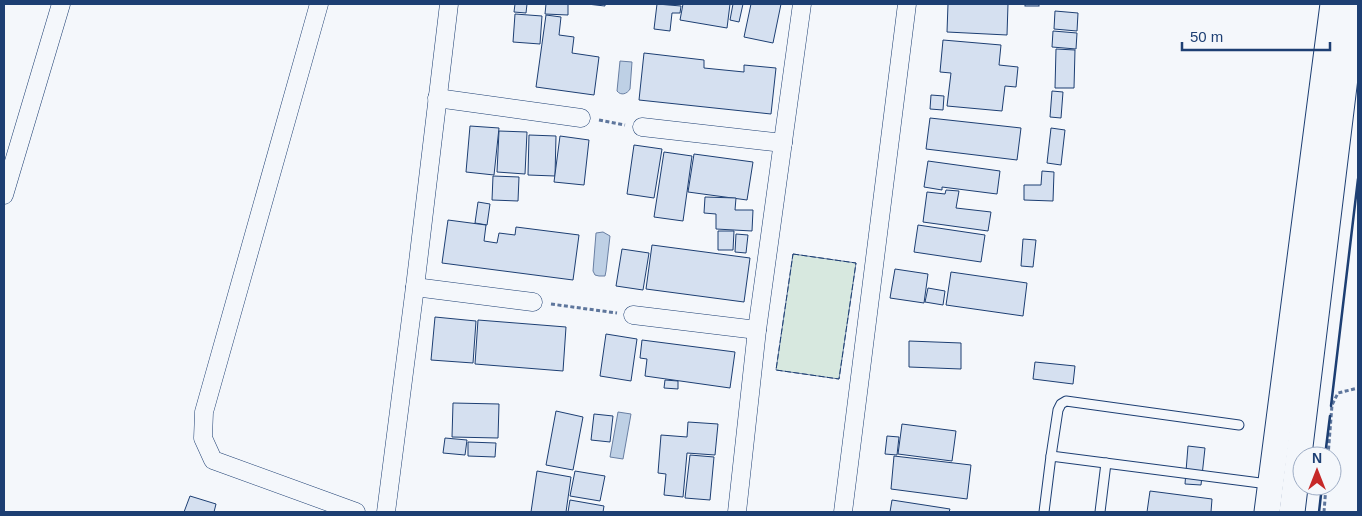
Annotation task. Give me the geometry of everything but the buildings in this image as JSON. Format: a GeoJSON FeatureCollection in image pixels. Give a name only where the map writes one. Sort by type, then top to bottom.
{"type":"FeatureCollection","features":[{"type":"Feature","properties":{"kind":"main road"},"geometry":{"type":"LineString","coordinates":[[1267,512],[1332,4]]}},
{"type":"Feature","properties":{"kind":"main road"},"geometry":{"type":"LineString","coordinates":[[1292,512],[1354,4]]}},
{"type":"Feature","properties":{"kind":"street"},"geometry":{"type":"LineString","coordinates":[[4,195],[61,4]]}},
{"type":"Feature","properties":{"kind":"street"},"geometry":{"type":"LineString","coordinates":[[319,4],[204,412],[203,438],[213,460],[356,512]]}},
{"type":"Feature","properties":{"kind":"street"},"geometry":{"type":"LineString","coordinates":[[386,512],[449,4]]}},
{"type":"Feature","properties":{"kind":"street"},"geometry":{"type":"LineString","coordinates":[[737,512],[757,330],[802,4]]}},
{"type":"Feature","properties":{"kind":"street"},"geometry":{"type":"LineString","coordinates":[[843,512],[907,4]]}},
{"type":"Feature","properties":{"kind":"street"},"geometry":{"type":"LineString","coordinates":[[438,98],[581,118]]}},
{"type":"Feature","properties":{"kind":"street"},"geometry":{"type":"LineString","coordinates":[[642,127],[783,142]]}},
{"type":"Feature","properties":{"kind":"street"},"geometry":{"type":"LineString","coordinates":[[415,287],[533,302]]}},
{"type":"Feature","properties":{"kind":"street"},"geometry":{"type":"LineString","coordinates":[[633,315],[757,330]]}},
{"type":"Feature","properties":{"kind":"lane"},"geometry":{"type":"LineString","coordinates":[[1044,512],[1058,410],[1061,404],[1066,401],[1239,425]]}},
{"type":"Feature","properties":{"kind":"lane"},"geometry":{"type":"LineString","coordinates":[[1051,456],[1271,484]]}},
{"type":"Feature","properties":{"kind":"lane"},"geometry":{"type":"LineString","coordinates":[[1100,512],[1106,463]]}},
{"type":"Feature","properties":{"kind":"path"},"geometry":{"type":"LineString","coordinates":[[581,118],[642,127]]}},
{"type":"Feature","properties":{"kind":"path"},"geometry":{"type":"LineString","coordinates":[[533,302],[633,315]]}},
{"type":"Feature","properties":{"kind":"path"},"geometry":{"type":"LineString","coordinates":[[1329,446],[1332,404],[1338,393],[1358,388]]}},
{"type":"Feature","properties":{"kind":"path"},"geometry":{"type":"LineString","coordinates":[[1324,512],[1325,496]]}},
{"type":"Feature","properties":{"kind":"shaded area"},"geometry":{"type":"Polygon","coordinates":[[[793,254],[856,263],[839,379],[776,370],[793,254]]]}},
{"type":"Feature","properties":{"kind":"water"},"geometry":{"type":"Polygon","coordinates":[[[620,61],[632,62],[630,89],[624,94],[620,94],[617,91],[620,61]]]}},
{"type":"Feature","properties":{"kind":"water"},"geometry":{"type":"Polygon","coordinates":[[[603,232],[610,236],[605,276],[599,276],[595,275],[593,271],[596,233],[603,232]]]}},
{"type":"Feature","properties":{"kind":"water"},"geometry":{"type":"Polygon","coordinates":[[[618,412],[631,414],[623,459],[610,457],[618,412]]]}},
{"type":"Feature","properties":{"kind":"fence"},"geometry":{"type":"LineString","coordinates":[[793,254],[856,263],[839,379],[776,370],[793,254]]}},
{"type":"Feature","properties":{"kind":"wall"},"geometry":{"type":"LineString","coordinates":[[1331,406],[1358,179]]}},
{"type":"Feature","properties":{"kind":"wall"},"geometry":{"type":"LineString","coordinates":[[1326,446],[1330,416]]}},
{"type":"Feature","properties":{"kind":"wall"},"geometry":{"type":"LineString","coordinates":[[1319,512],[1321,496]]}}]}
